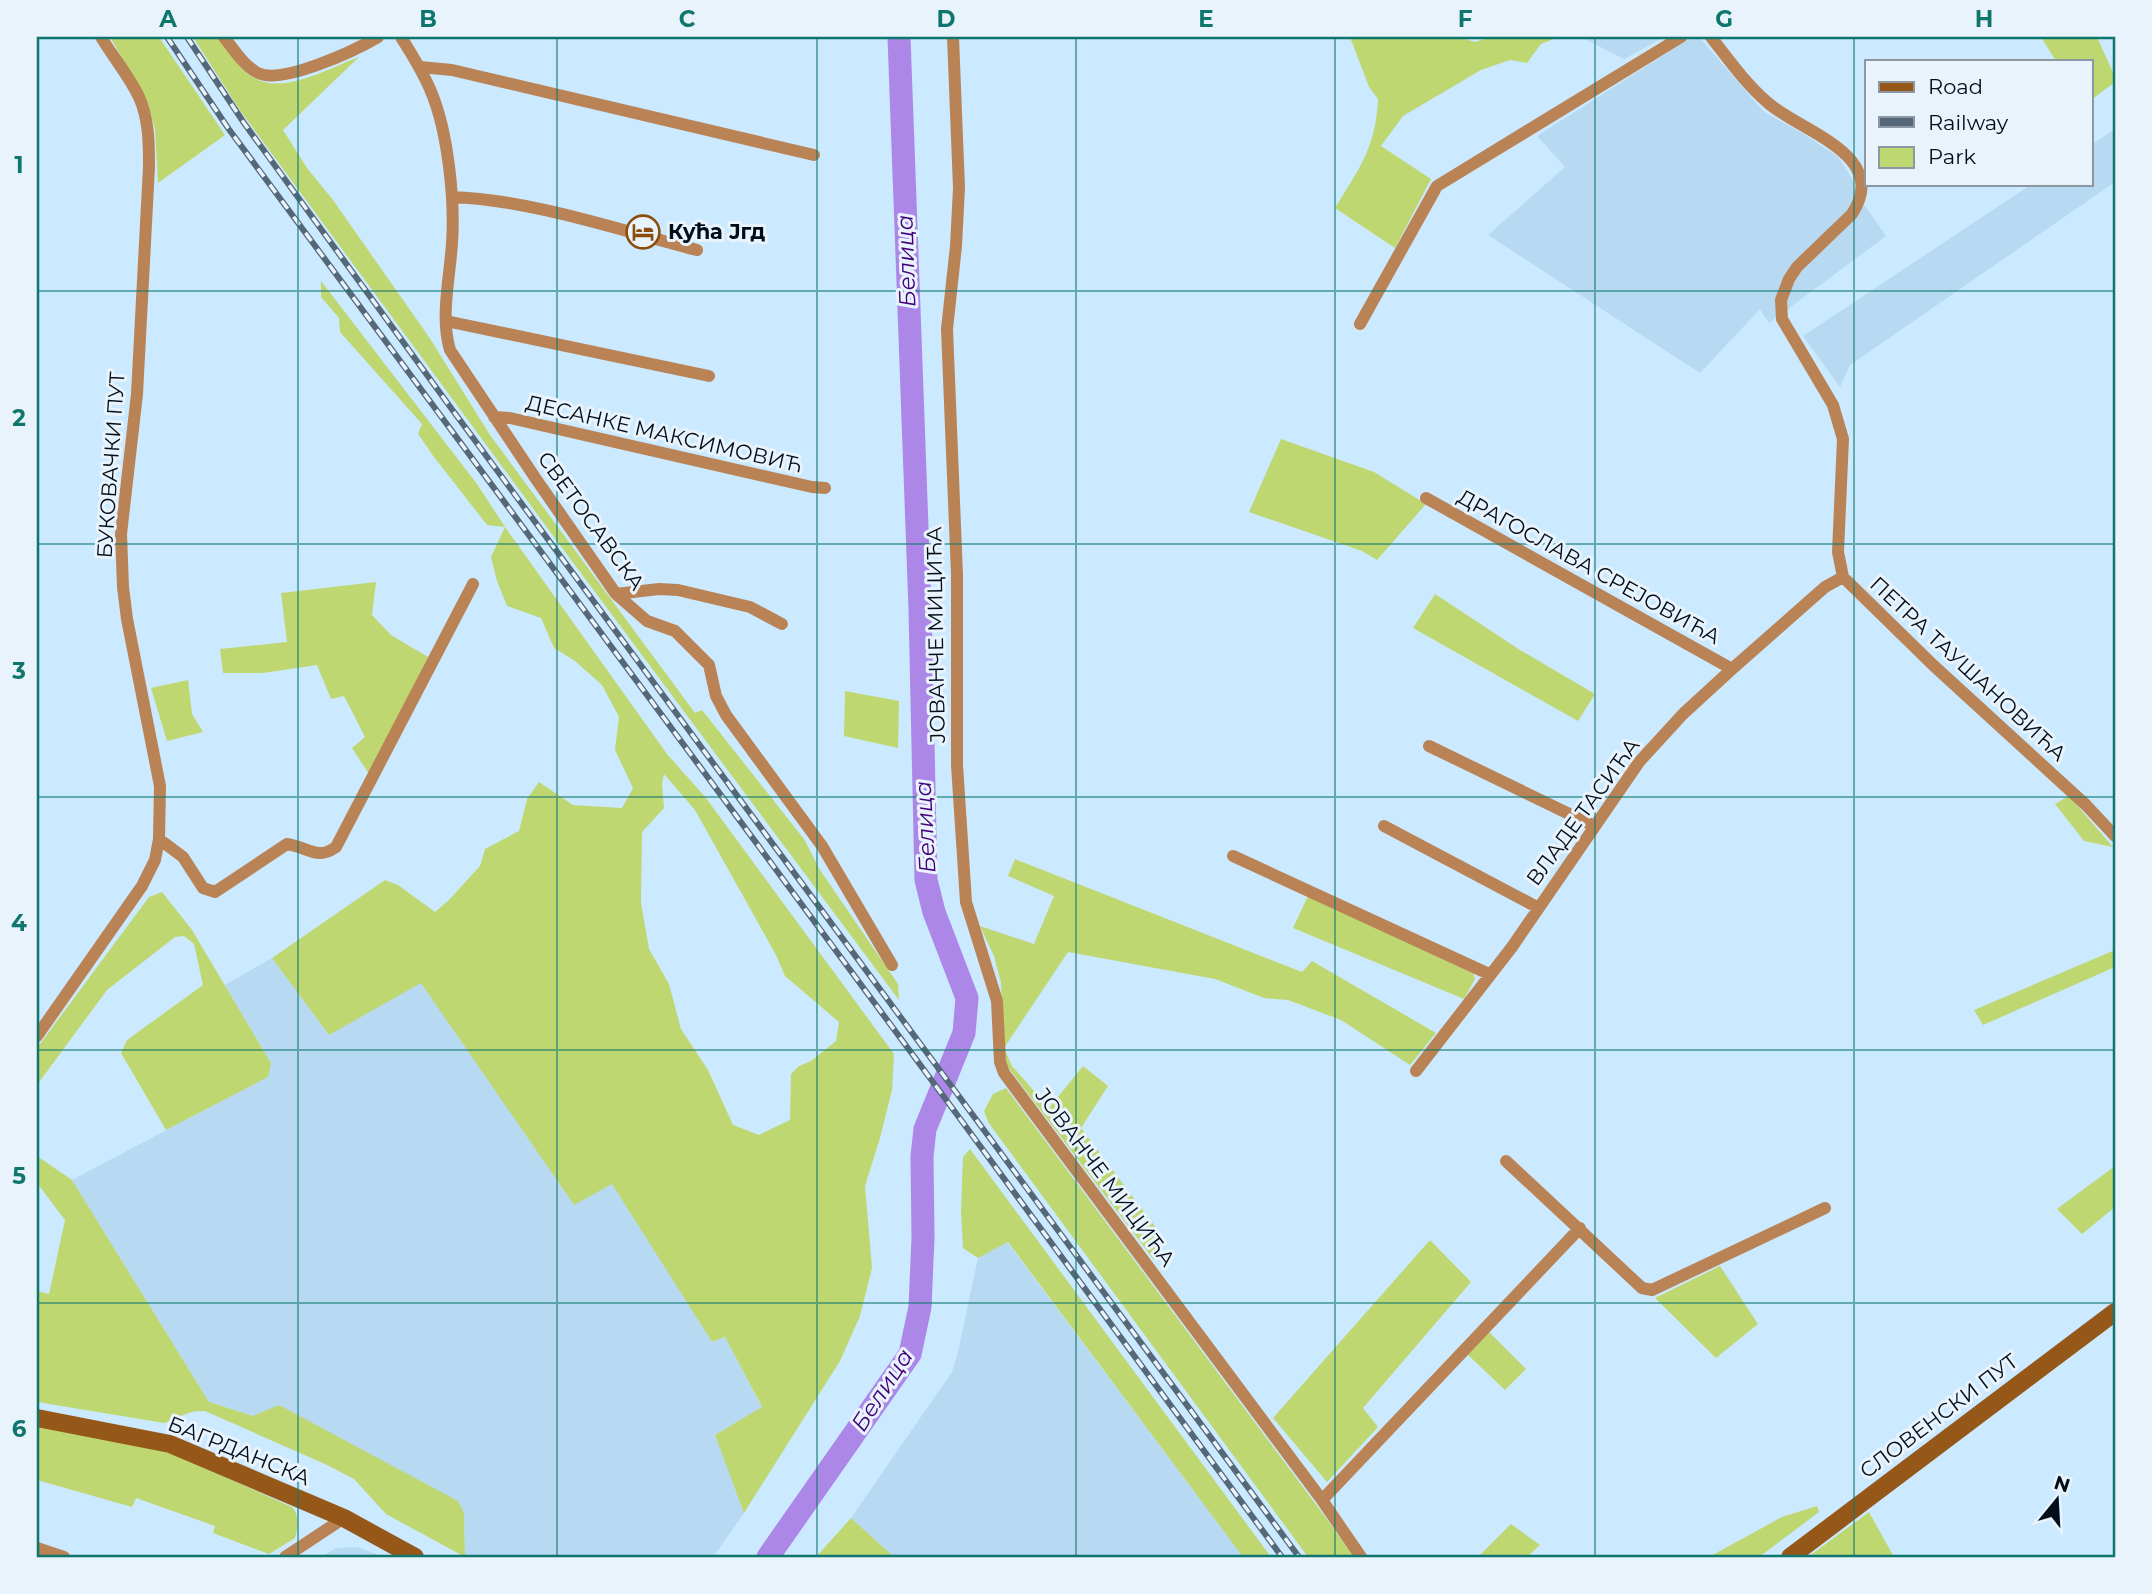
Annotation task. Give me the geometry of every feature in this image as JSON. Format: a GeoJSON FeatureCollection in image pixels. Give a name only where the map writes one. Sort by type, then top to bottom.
{"type":"FeatureCollection","features":[{"type":"Feature","properties":{"kind":"street","name":"БУКОВАЧКИ ПУТ"},"geometry":{"type":"LineString","coordinates":[[37,1036],[142,886],[155,860],[159,839],[160,786],[127,619],[121,534],[136,394],[149,142],[139,97],[101,37]]}},
{"type":"Feature","properties":{"kind":"street"},"geometry":{"type":"LineString","coordinates":[[224,37],[249,67],[269,76],[301,70],[354,51],[378,37]]}},
{"type":"Feature","properties":{"kind":"street","name":"СВЕТОСАВСКА"},"geometry":{"type":"LineString","coordinates":[[401,37],[420,67],[443,128],[452,197],[453,237],[446,321],[450,350],[616,594],[647,621],[675,631],[709,665],[716,696],[726,715],[822,846],[892,965]]}},
{"type":"Feature","properties":{"kind":"street","name":"ЈОВАНЧЕ МИЦИЋА"},"geometry":{"type":"LineString","coordinates":[[953,37],[959,188],[947,329],[957,575],[957,765],[967,902],[998,1001],[1000,1062],[1004,1073],[1322,1500],[1361,1557]]}},
{"type":"Feature","properties":{"kind":"street"},"geometry":{"type":"LineString","coordinates":[[1360,324],[1437,186],[1681,37]]}},
{"type":"Feature","properties":{"kind":"street","name":"ПЕТРА ТАУШАНОВИЋА"},"geometry":{"type":"LineString","coordinates":[[1711,37],[1747,84],[1769,104],[1790,120],[1828,140],[1848,156],[1862,183],[1858,205],[1852,214],[1797,267],[1781,300],[1782,319],[1833,405],[1839,421],[1843,439],[1838,552],[1843,577],[1860,596],[2086,805],[2115,836]]}},
{"type":"Feature","properties":{"kind":"street"},"geometry":{"type":"LineString","coordinates":[[420,67],[452,70],[814,155]]}},
{"type":"Feature","properties":{"kind":"street"},"geometry":{"type":"LineString","coordinates":[[452,197],[517,204],[698,250]]}},
{"type":"Feature","properties":{"kind":"street"},"geometry":{"type":"LineString","coordinates":[[446,321],[709,376]]}},
{"type":"Feature","properties":{"kind":"street","name":"ДЕСАНКЕ МАКСИМОВИЋ"},"geometry":{"type":"LineString","coordinates":[[494,417],[510,418],[825,488]]}},
{"type":"Feature","properties":{"kind":"street","name":"ДРАГОСЛАВА СРЕЈОВИЋА"},"geometry":{"type":"LineString","coordinates":[[1426,498],[1732,669]]}},
{"type":"Feature","properties":{"kind":"street","name":"ВЛАДЕ ТАСИЋА"},"geometry":{"type":"LineString","coordinates":[[1416,1071],[1511,947],[1639,762],[1683,714],[1732,669],[1825,587],[1843,577]]}},
{"type":"Feature","properties":{"kind":"street"},"geometry":{"type":"LineString","coordinates":[[159,839],[183,857],[203,888],[215,892],[287,844],[319,855],[328,854],[337,848],[473,584]]}},
{"type":"Feature","properties":{"kind":"street"},"geometry":{"type":"LineString","coordinates":[[616,594],[659,589],[678,590],[750,607],[782,624]]}},
{"type":"Feature","properties":{"kind":"street"},"geometry":{"type":"LineString","coordinates":[[1429,746],[1594,826]]}},
{"type":"Feature","properties":{"kind":"street"},"geometry":{"type":"LineString","coordinates":[[1384,826],[1538,907]]}},
{"type":"Feature","properties":{"kind":"street"},"geometry":{"type":"LineString","coordinates":[[1233,856],[1489,974]]}},
{"type":"Feature","properties":{"kind":"street"},"geometry":{"type":"LineString","coordinates":[[1506,1161],[1643,1288],[1653,1290],[1825,1208]]}},
{"type":"Feature","properties":{"kind":"street"},"geometry":{"type":"LineString","coordinates":[[1322,1500],[1580,1228]]}},
{"type":"Feature","properties":{"kind":"street","name":"СЛОВЕНСКИ ПУТ"},"geometry":{"type":"LineString","coordinates":[[1790,1557],[2115,1312]]}},
{"type":"Feature","properties":{"kind":"street","name":"БАГРДАНСКА"},"geometry":{"type":"LineString","coordinates":[[37,1418],[170,1444],[344,1518],[415,1557]]}},
{"type":"Feature","properties":{"kind":"street"},"geometry":{"type":"LineString","coordinates":[[285,1557],[344,1518]]}},
{"type":"Feature","properties":{"kind":"street"},"geometry":{"type":"LineString","coordinates":[[37,1548],[64,1557]]}},
{"type":"Feature","properties":{"kind":"shaded area"},"geometry":{"type":"Polygon","coordinates":[[[1581,37],[1664,37],[1624,59],[1581,37]]]}},
{"type":"Feature","properties":{"kind":"shaded area"},"geometry":{"type":"Polygon","coordinates":[[[1692,37],[1699,37],[1764,112],[1838,157],[1853,180],[1854,190],[1886,236],[1769,323],[1760,309],[1700,373],[1488,235],[1565,167],[1537,136],[1692,37]]]}},
{"type":"Feature","properties":{"kind":"shaded area"},"geometry":{"type":"Polygon","coordinates":[[[2115,129],[2115,182],[1850,365],[1840,387],[1803,336],[2029,186],[2092,186],[2092,144],[2115,129]]]}},
{"type":"Feature","properties":{"kind":"shaded area"},"geometry":{"type":"Polygon","coordinates":[[[272,958],[329,1035],[421,982],[574,1205],[612,1183],[712,1342],[725,1337],[762,1408],[715,1435],[744,1513],[713,1557],[465,1557],[464,1513],[253,1416],[209,1402],[72,1180],[267,1077],[271,1063],[225,985],[272,958]]]}},
{"type":"Feature","properties":{"kind":"shaded area"},"geometry":{"type":"Polygon","coordinates":[[[1007,1242],[1243,1557],[894,1557],[851,1518],[952,1372],[978,1258],[1007,1242]]]}},
{"type":"Feature","properties":{"kind":"shaded area"},"geometry":{"type":"Polygon","coordinates":[[[357,1547],[384,1557],[321,1557],[336,1548],[357,1547]]]}},
{"type":"Feature","properties":{"kind":"green space"},"geometry":{"type":"Polygon","coordinates":[[[110,37],[159,37],[225,135],[158,183],[155,129],[148,103],[110,37]]]}},
{"type":"Feature","properties":{"kind":"green space"},"geometry":{"type":"Polygon","coordinates":[[[193,37],[218,37],[243,70],[266,82],[292,82],[359,57],[283,130],[307,168],[333,200],[429,337],[490,435],[695,713],[702,710],[804,839],[820,870],[898,984],[899,1000],[239,109],[193,37]]]}},
{"type":"Feature","properties":{"kind":"green space"},"geometry":{"type":"Polygon","coordinates":[[[1350,37],[1458,37],[1475,42],[1490,37],[1559,37],[1541,44],[1527,63],[1510,60],[1481,70],[1403,116],[1381,146],[1431,179],[1395,248],[1335,208],[1365,157],[1377,116],[1378,99],[1369,87],[1350,37]]]}},
{"type":"Feature","properties":{"kind":"green space"},"geometry":{"type":"Polygon","coordinates":[[[2041,37],[2097,37],[2115,82],[2092,99],[2092,60],[2055,60],[2041,37]]]}},
{"type":"Feature","properties":{"kind":"green space"},"geometry":{"type":"Polygon","coordinates":[[[321,281],[477,484],[505,527],[487,525],[418,434],[422,424],[340,332],[339,318],[321,297],[321,281]]]}},
{"type":"Feature","properties":{"kind":"green space"},"geometry":{"type":"Polygon","coordinates":[[[1281,439],[1374,472],[1426,504],[1377,560],[1362,551],[1249,512],[1281,439]]]}},
{"type":"Feature","properties":{"kind":"green space"},"geometry":{"type":"Polygon","coordinates":[[[505,527],[667,754],[706,798],[894,1054],[892,1090],[865,1186],[872,1268],[860,1316],[840,1361],[744,1513],[715,1435],[762,1407],[725,1337],[712,1342],[612,1184],[574,1205],[421,983],[329,1035],[272,958],[385,880],[398,885],[435,912],[480,866],[485,849],[519,831],[527,799],[539,782],[573,805],[622,808],[633,788],[615,750],[619,717],[602,685],[575,661],[554,648],[541,618],[507,606],[491,557],[505,527]],[[664,774],[664,808],[642,832],[641,903],[649,949],[669,984],[681,1029],[708,1070],[733,1125],[759,1135],[790,1120],[791,1074],[836,1041],[839,1022],[785,976],[695,810],[664,774]]]}},
{"type":"Feature","properties":{"kind":"green space"},"geometry":{"type":"Polygon","coordinates":[[[376,582],[372,615],[391,635],[428,657],[369,774],[352,748],[365,737],[344,696],[331,699],[317,665],[263,673],[223,673],[220,649],[287,642],[281,593],[376,582]]]}},
{"type":"Feature","properties":{"kind":"green space"},"geometry":{"type":"Polygon","coordinates":[[[1435,594],[1520,650],[1595,694],[1578,721],[1413,628],[1435,594]]]}},
{"type":"Feature","properties":{"kind":"green space"},"geometry":{"type":"Polygon","coordinates":[[[188,680],[192,714],[203,732],[167,741],[151,688],[188,680]]]}},
{"type":"Feature","properties":{"kind":"green space"},"geometry":{"type":"Polygon","coordinates":[[[845,691],[899,701],[898,748],[844,736],[845,691]]]}},
{"type":"Feature","properties":{"kind":"green space"},"geometry":{"type":"Polygon","coordinates":[[[2069,796],[2113,847],[2084,841],[2055,804],[2069,796]]]}},
{"type":"Feature","properties":{"kind":"green space"},"geometry":{"type":"Polygon","coordinates":[[[1015,859],[1302,972],[1312,961],[1436,1033],[1410,1065],[1341,1020],[1288,1000],[1264,998],[1215,979],[1068,952],[1004,1048],[1012,1066],[1049,1108],[1083,1066],[1108,1086],[1081,1128],[1166,1241],[1154,1260],[1004,1062],[1001,983],[994,956],[980,926],[1034,944],[1054,896],[1008,876],[1015,859]]]}},
{"type":"Feature","properties":{"kind":"green space"},"geometry":{"type":"Polygon","coordinates":[[[162,892],[192,930],[271,1063],[268,1077],[166,1130],[121,1053],[127,1040],[203,985],[194,944],[184,936],[175,937],[107,990],[37,1085],[37,1048],[149,897],[162,892]]]}},
{"type":"Feature","properties":{"kind":"green space"},"geometry":{"type":"Polygon","coordinates":[[[1308,896],[1473,973],[1475,979],[1464,999],[1293,928],[1308,896]]]}},
{"type":"Feature","properties":{"kind":"green space"},"geometry":{"type":"Polygon","coordinates":[[[2115,950],[2115,967],[1983,1025],[1974,1010],[2115,950]]]}},
{"type":"Feature","properties":{"kind":"green space"},"geometry":{"type":"Polygon","coordinates":[[[1006,1088],[1354,1557],[1308,1557],[988,1122],[984,1111],[993,1094],[1006,1088]]]}},
{"type":"Feature","properties":{"kind":"green space"},"geometry":{"type":"Polygon","coordinates":[[[970,1149],[1271,1557],[1243,1557],[1008,1242],[978,1258],[963,1248],[963,1157],[970,1149]]]}},
{"type":"Feature","properties":{"kind":"green space"},"geometry":{"type":"Polygon","coordinates":[[[37,1156],[72,1180],[209,1402],[253,1416],[279,1405],[458,1501],[464,1513],[465,1557],[386,1514],[354,1479],[205,1411],[189,1413],[164,1423],[37,1402],[37,1291],[49,1294],[65,1220],[37,1183],[37,1156]]]}},
{"type":"Feature","properties":{"kind":"green space"},"geometry":{"type":"Polygon","coordinates":[[[2115,1166],[2115,1207],[2082,1234],[2057,1209],[2115,1166]]]}},
{"type":"Feature","properties":{"kind":"green space"},"geometry":{"type":"Polygon","coordinates":[[[1430,1240],[1471,1282],[1363,1408],[1378,1427],[1327,1482],[1273,1418],[1430,1240]]]}},
{"type":"Feature","properties":{"kind":"green space"},"geometry":{"type":"Polygon","coordinates":[[[1720,1266],[1758,1324],[1716,1358],[1655,1298],[1720,1266]]]}},
{"type":"Feature","properties":{"kind":"green space"},"geometry":{"type":"Polygon","coordinates":[[[1488,1331],[1526,1369],[1505,1390],[1466,1353],[1488,1331]]]}},
{"type":"Feature","properties":{"kind":"green space"},"geometry":{"type":"Polygon","coordinates":[[[37,1426],[165,1450],[292,1507],[297,1518],[295,1538],[269,1554],[213,1533],[215,1526],[136,1498],[132,1507],[37,1480],[37,1426]]]}},
{"type":"Feature","properties":{"kind":"green space"},"geometry":{"type":"Polygon","coordinates":[[[1817,1506],[1819,1512],[1759,1557],[1709,1557],[1782,1517],[1817,1506]]]}},
{"type":"Feature","properties":{"kind":"green space"},"geometry":{"type":"Polygon","coordinates":[[[1869,1512],[1894,1557],[1808,1557],[1869,1512]]]}},
{"type":"Feature","properties":{"kind":"green space"},"geometry":{"type":"Polygon","coordinates":[[[851,1518],[894,1557],[816,1557],[851,1518]]]}},
{"type":"Feature","properties":{"kind":"green space"},"geometry":{"type":"Polygon","coordinates":[[[1511,1524],[1540,1545],[1527,1557],[1478,1557],[1511,1524]]]}},
{"type":"Feature","properties":{"kind":"waterway","name":"Белица"},"geometry":{"type":"LineString","coordinates":[[768,1557],[910,1354],[920,1307],[922,1156],[925,1129],[964,1033],[967,998],[934,912],[926,880],[920,609],[899,37]]}},
{"type":"Feature","properties":{"kind":"railway"},"geometry":{"type":"LineString","coordinates":[[167,37],[228,128],[1282,1557]]}},
{"type":"Feature","properties":{"kind":"railway"},"geometry":{"type":"LineString","coordinates":[[187,37],[244,123],[451,408],[1299,1557]]}},
{"type":"Feature","properties":{"kind":"place","name":"Кућа Јгд"},"geometry":{"type":"Point","coordinates":[643,232]}}]}
